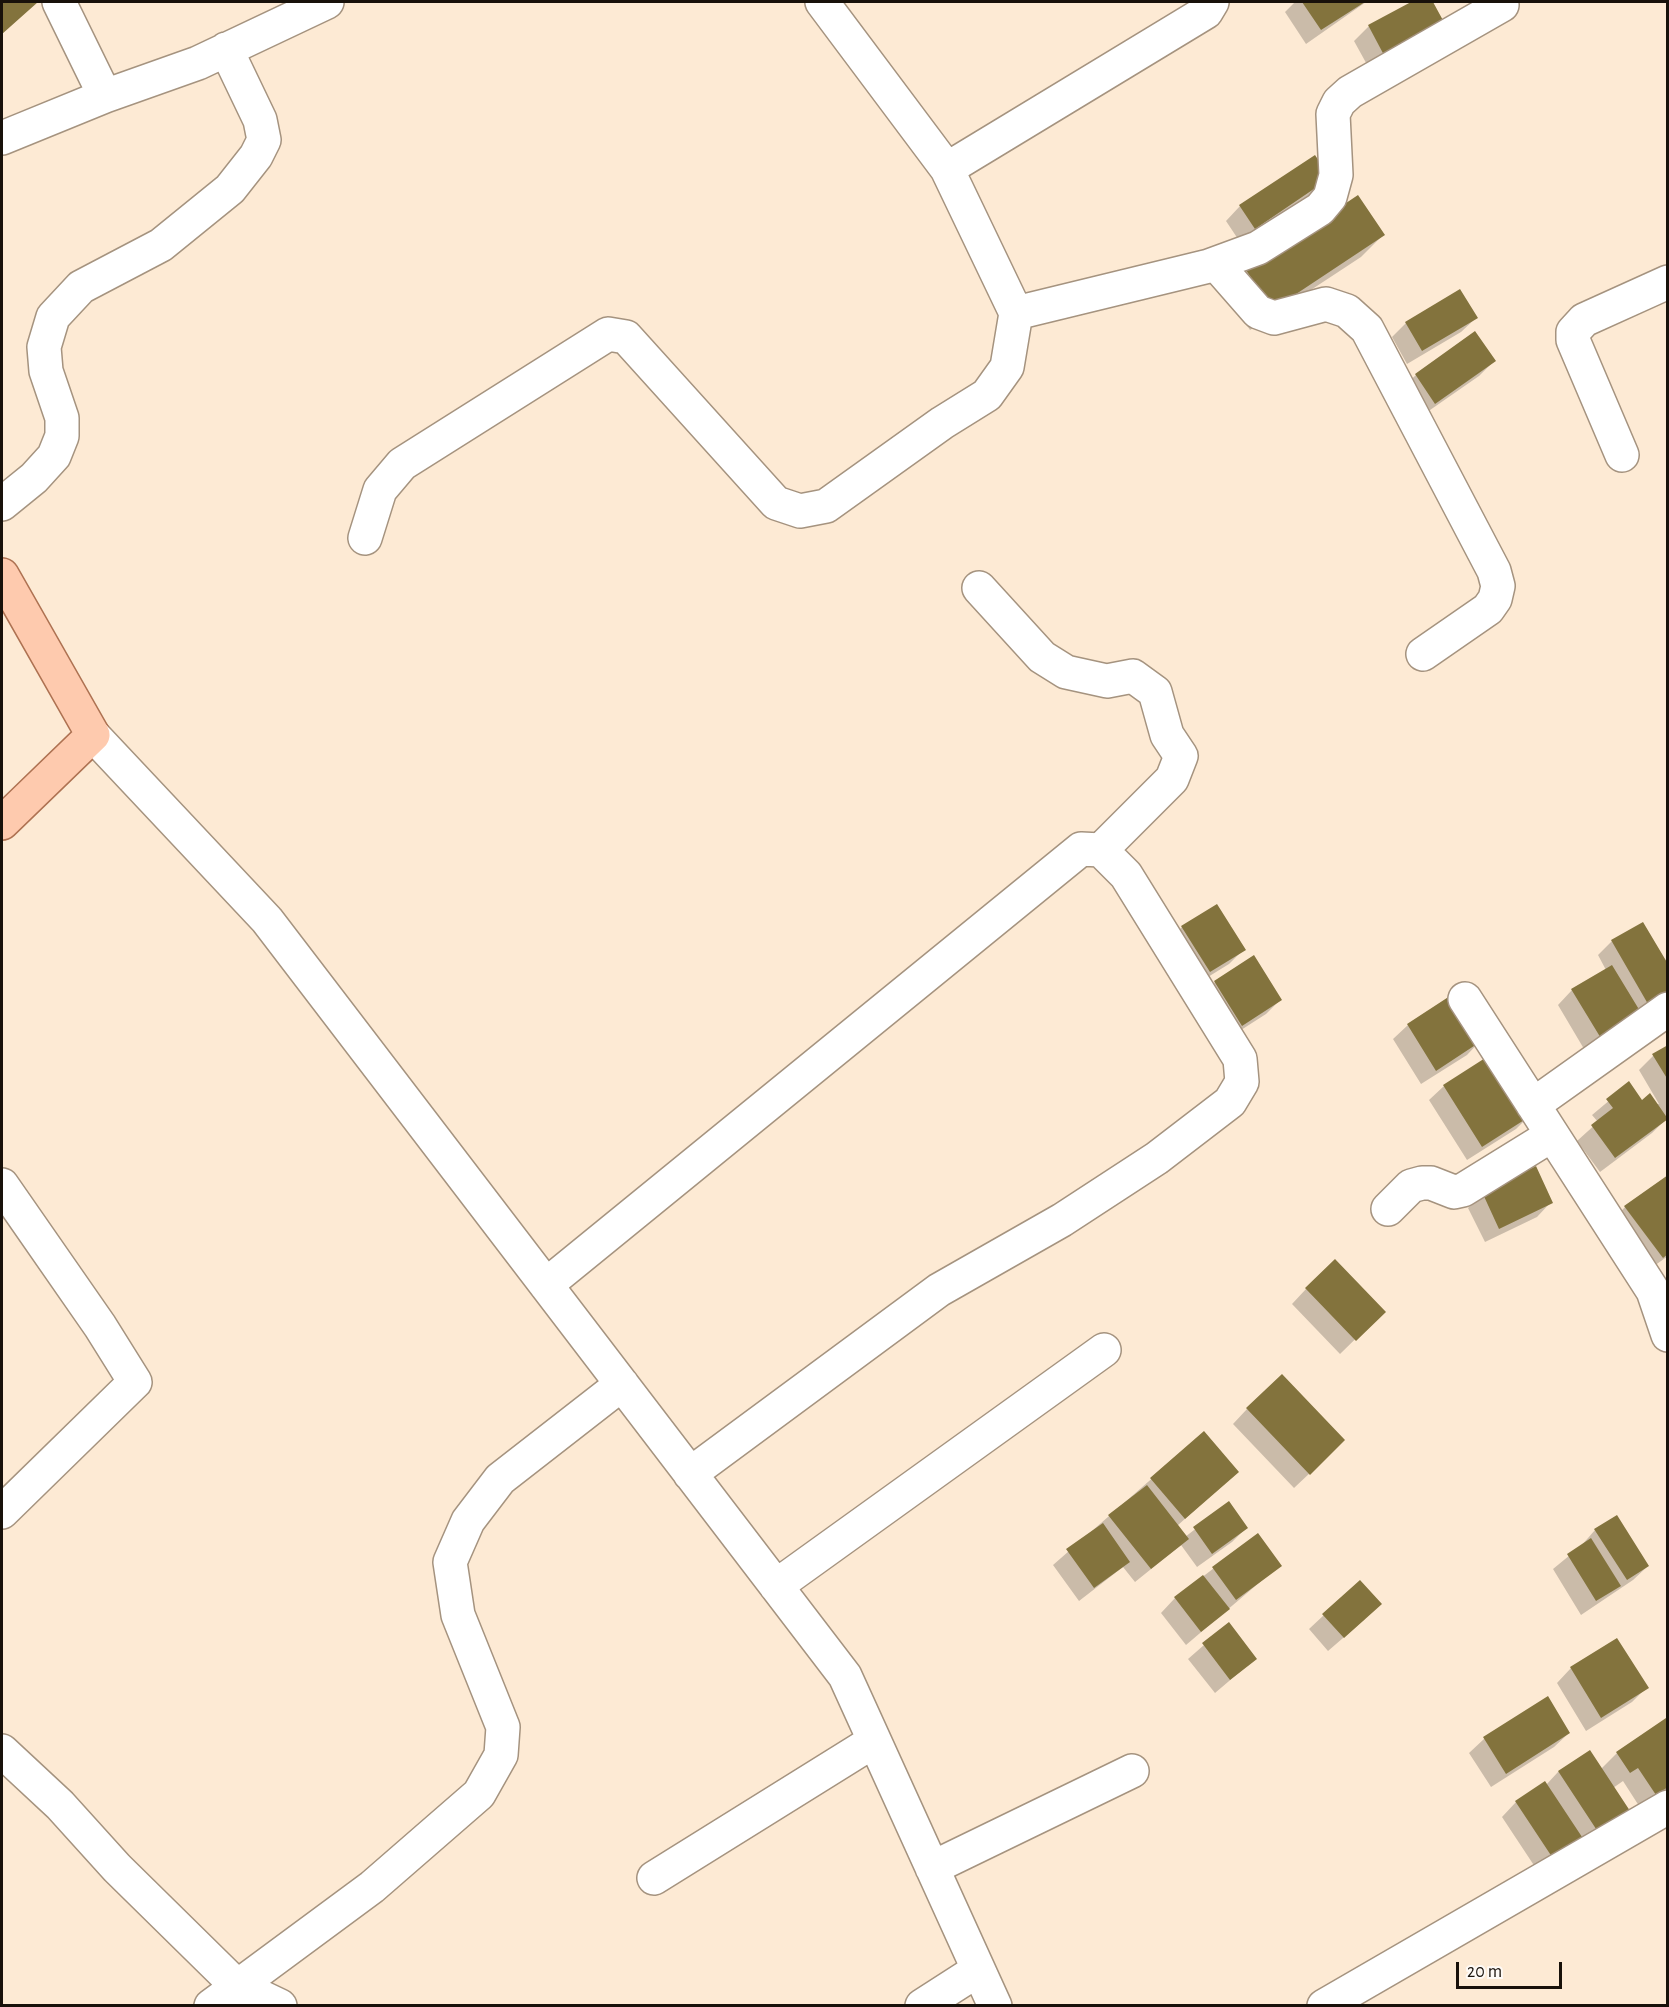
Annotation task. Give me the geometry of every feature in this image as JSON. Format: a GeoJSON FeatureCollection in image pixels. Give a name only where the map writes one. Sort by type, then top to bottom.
{"type":"FeatureCollection","features":[{"type":"Feature","properties":{"kind":"main road"},"geometry":{"type":"LineString","coordinates":[[2,575],[93,735],[2,823]]}},
{"type":"Feature","properties":{"kind":"street"},"geometry":{"type":"LineString","coordinates":[[59,2],[105,96]]}},
{"type":"Feature","properties":{"kind":"street"},"geometry":{"type":"LineString","coordinates":[[2,138],[105,96],[198,63],[327,2]]}},
{"type":"Feature","properties":{"kind":"street"},"geometry":{"type":"LineString","coordinates":[[365,538],[380,490],[402,464],[608,334],[626,337],[776,503],[800,511],[826,506],[942,423],[987,395],[1007,367],[1016,313],[946,169],[822,2]]}},
{"type":"Feature","properties":{"kind":"street"},"geometry":{"type":"LineString","coordinates":[[946,169],[1206,12],[1212,2]]}},
{"type":"Feature","properties":{"kind":"street"},"geometry":{"type":"LineString","coordinates":[[1016,313],[1216,264],[1258,248],[1320,209],[1330,197],[1336,175],[1333,114],[1339,102],[1350,92],[1502,5]]}},
{"type":"Feature","properties":{"kind":"street"},"geometry":{"type":"LineString","coordinates":[[2,504],[34,478],[47,464],[54,456],[62,436],[62,418],[46,371],[44,347],[53,317],[81,287],[160,245],[230,189],[256,156],[264,140],[260,120],[226,50]]}},
{"type":"Feature","properties":{"kind":"street"},"geometry":{"type":"LineString","coordinates":[[1216,264],[1258,312],[1274,318],[1326,304],[1347,311],[1366,329],[1494,571],[1498,585],[1495,599],[1488,609],[1423,654]]}},
{"type":"Feature","properties":{"kind":"street"},"geometry":{"type":"LineString","coordinates":[[1622,455],[1573,340],[1573,332],[1584,320],[1668,282]]}},
{"type":"Feature","properties":{"kind":"street"},"geometry":{"type":"LineString","coordinates":[[979,588],[1042,657],[1066,672],[1107,681],[1133,676],[1155,692],[1167,735],[1181,756],[1172,779],[1101,850]]}},
{"type":"Feature","properties":{"kind":"street"},"geometry":{"type":"LineString","coordinates":[[93,735],[267,920],[845,1676],[995,2006]]}},
{"type":"Feature","properties":{"kind":"street"},"geometry":{"type":"LineString","coordinates":[[546,1285],[1081,849],[1101,850],[1126,875],[1240,1059],[1242,1082],[1230,1102],[1157,1158],[1110,1189],[1062,1220],[939,1290],[690,1474]]}},
{"type":"Feature","properties":{"kind":"street"},"geometry":{"type":"LineString","coordinates":[[1464,999],[1552,1135],[1656,1271],[1653,1291],[1668,1335]]}},
{"type":"Feature","properties":{"kind":"street"},"geometry":{"type":"LineString","coordinates":[[1533,1105],[1668,1009]]}},
{"type":"Feature","properties":{"kind":"street"},"geometry":{"type":"LineString","coordinates":[[1388,1209],[1411,1186],[1422,1183],[1431,1183],[1454,1192],[1464,1190],[1552,1135]]}},
{"type":"Feature","properties":{"kind":"street"},"geometry":{"type":"LineString","coordinates":[[2,1185],[100,1326],[135,1382],[2,1512]]}},
{"type":"Feature","properties":{"kind":"street"},"geometry":{"type":"LineString","coordinates":[[776,1586],[1104,1350]]}},
{"type":"Feature","properties":{"kind":"street"},"geometry":{"type":"LineString","coordinates":[[223,1995],[372,1887],[479,1794],[501,1755],[503,1727],[458,1615],[450,1562],[468,1521],[500,1479],[622,1384]]}},
{"type":"Feature","properties":{"kind":"street"},"geometry":{"type":"LineString","coordinates":[[654,1878],[874,1741]]}},
{"type":"Feature","properties":{"kind":"street"},"geometry":{"type":"LineString","coordinates":[[2,1751],[60,1805],[117,1868],[223,1995],[280,2006]]}},
{"type":"Feature","properties":{"kind":"street"},"geometry":{"type":"LineString","coordinates":[[932,1868],[1132,1771]]}},
{"type":"Feature","properties":{"kind":"street"},"geometry":{"type":"LineString","coordinates":[[1324,2006],[1668,1807]]}},
{"type":"Feature","properties":{"kind":"street"},"geometry":{"type":"LineString","coordinates":[[922,2006],[978,1970]]}},
{"type":"Feature","properties":{"kind":"building"},"geometry":{"type":"Polygon","coordinates":[[[2,2],[38,2],[2,34],[2,2]]]}},
{"type":"Feature","properties":{"kind":"building"},"geometry":{"type":"Polygon","coordinates":[[[1302,2],[1365,2],[1321,30],[1302,2]]]}},
{"type":"Feature","properties":{"kind":"building"},"geometry":{"type":"Polygon","coordinates":[[[1411,2],[1433,2],[1445,24],[1385,57],[1368,25],[1411,2]]]}},
{"type":"Feature","properties":{"kind":"building"},"geometry":{"type":"Polygon","coordinates":[[[1315,155],[1330,178],[1255,229],[1239,205],[1315,155]]]}},
{"type":"Feature","properties":{"kind":"building"},"geometry":{"type":"Polygon","coordinates":[[[1358,195],[1385,235],[1272,310],[1246,270],[1358,195]]]}},
{"type":"Feature","properties":{"kind":"building"},"geometry":{"type":"Polygon","coordinates":[[[1460,289],[1478,318],[1422,351],[1405,322],[1460,289]]]}},
{"type":"Feature","properties":{"kind":"building"},"geometry":{"type":"Polygon","coordinates":[[[1475,331],[1496,361],[1435,404],[1415,374],[1475,331]]]}},
{"type":"Feature","properties":{"kind":"building"},"geometry":{"type":"Polygon","coordinates":[[[1217,904],[1246,950],[1210,972],[1181,926],[1217,904]]]}},
{"type":"Feature","properties":{"kind":"building"},"geometry":{"type":"Polygon","coordinates":[[[1643,922],[1668,964],[1668,993],[1648,1004],[1611,940],[1643,922]]]}},
{"type":"Feature","properties":{"kind":"building"},"geometry":{"type":"Polygon","coordinates":[[[1254,955],[1282,1000],[1242,1026],[1214,981],[1254,955]]]}},
{"type":"Feature","properties":{"kind":"building"},"geometry":{"type":"Polygon","coordinates":[[[1612,965],[1643,1016],[1602,1040],[1571,989],[1612,965]]]}},
{"type":"Feature","properties":{"kind":"building"},"geometry":{"type":"Polygon","coordinates":[[[1453,994],[1483,1040],[1436,1071],[1407,1024],[1453,994]]]}},
{"type":"Feature","properties":{"kind":"building"},"geometry":{"type":"Polygon","coordinates":[[[1668,1045],[1668,1080],[1652,1054],[1668,1045]]]}},
{"type":"Feature","properties":{"kind":"building"},"geometry":{"type":"Polygon","coordinates":[[[1493,1053],[1532,1115],[1482,1147],[1443,1085],[1493,1053]]]}},
{"type":"Feature","properties":{"kind":"building"},"geometry":{"type":"Polygon","coordinates":[[[1629,1081],[1642,1100],[1650,1093],[1668,1119],[1615,1158],[1591,1125],[1613,1108],[1606,1099],[1629,1081]]]}},
{"type":"Feature","properties":{"kind":"building"},"geometry":{"type":"Polygon","coordinates":[[[1536,1166],[1553,1203],[1499,1229],[1482,1192],[1536,1166]]]}},
{"type":"Feature","properties":{"kind":"building"},"geometry":{"type":"Polygon","coordinates":[[[1668,1175],[1668,1254],[1663,1258],[1624,1206],[1668,1175]]]}},
{"type":"Feature","properties":{"kind":"building"},"geometry":{"type":"Polygon","coordinates":[[[1335,1259],[1386,1312],[1356,1341],[1305,1288],[1335,1259]]]}},
{"type":"Feature","properties":{"kind":"building"},"geometry":{"type":"Polygon","coordinates":[[[1282,1374],[1345,1440],[1310,1475],[1246,1408],[1282,1374]]]}},
{"type":"Feature","properties":{"kind":"building"},"geometry":{"type":"Polygon","coordinates":[[[1204,1431],[1239,1472],[1185,1519],[1150,1478],[1204,1431]]]}},
{"type":"Feature","properties":{"kind":"building"},"geometry":{"type":"Polygon","coordinates":[[[1147,1485],[1189,1539],[1151,1569],[1108,1515],[1147,1485]]]}},
{"type":"Feature","properties":{"kind":"building"},"geometry":{"type":"Polygon","coordinates":[[[1229,1501],[1248,1528],[1212,1554],[1193,1527],[1229,1501]]]}},
{"type":"Feature","properties":{"kind":"building"},"geometry":{"type":"Polygon","coordinates":[[[1617,1515],[1649,1566],[1627,1580],[1594,1529],[1617,1515]]]}},
{"type":"Feature","properties":{"kind":"building"},"geometry":{"type":"Polygon","coordinates":[[[1103,1523],[1130,1562],[1094,1588],[1066,1549],[1103,1523]]]}},
{"type":"Feature","properties":{"kind":"building"},"geometry":{"type":"Polygon","coordinates":[[[1258,1533],[1282,1566],[1236,1600],[1212,1567],[1258,1533]]]}},
{"type":"Feature","properties":{"kind":"building"},"geometry":{"type":"Polygon","coordinates":[[[1591,1538],[1621,1586],[1596,1601],[1567,1554],[1591,1538]]]}},
{"type":"Feature","properties":{"kind":"building"},"geometry":{"type":"Polygon","coordinates":[[[1203,1575],[1230,1609],[1201,1632],[1174,1597],[1203,1575]]]}},
{"type":"Feature","properties":{"kind":"building"},"geometry":{"type":"Polygon","coordinates":[[[1360,1580],[1382,1604],[1344,1638],[1322,1614],[1360,1580]]]}},
{"type":"Feature","properties":{"kind":"building"},"geometry":{"type":"Polygon","coordinates":[[[1229,1622],[1257,1659],[1230,1680],[1202,1643],[1229,1622]]]}},
{"type":"Feature","properties":{"kind":"building"},"geometry":{"type":"Polygon","coordinates":[[[1617,1638],[1649,1688],[1601,1718],[1570,1667],[1617,1638]]]}},
{"type":"Feature","properties":{"kind":"building"},"geometry":{"type":"Polygon","coordinates":[[[1548,1696],[1570,1733],[1506,1774],[1483,1737],[1548,1696]]]}},
{"type":"Feature","properties":{"kind":"building"},"geometry":{"type":"Polygon","coordinates":[[[1666,1718],[1668,1787],[1656,1795],[1638,1768],[1630,1773],[1616,1752],[1666,1718]]]}},
{"type":"Feature","properties":{"kind":"building"},"geometry":{"type":"Polygon","coordinates":[[[1590,1750],[1634,1817],[1602,1838],[1558,1771],[1590,1750]]]}},
{"type":"Feature","properties":{"kind":"building"},"geometry":{"type":"Polygon","coordinates":[[[1545,1781],[1586,1843],[1556,1863],[1515,1801],[1545,1781]]]}}]}
